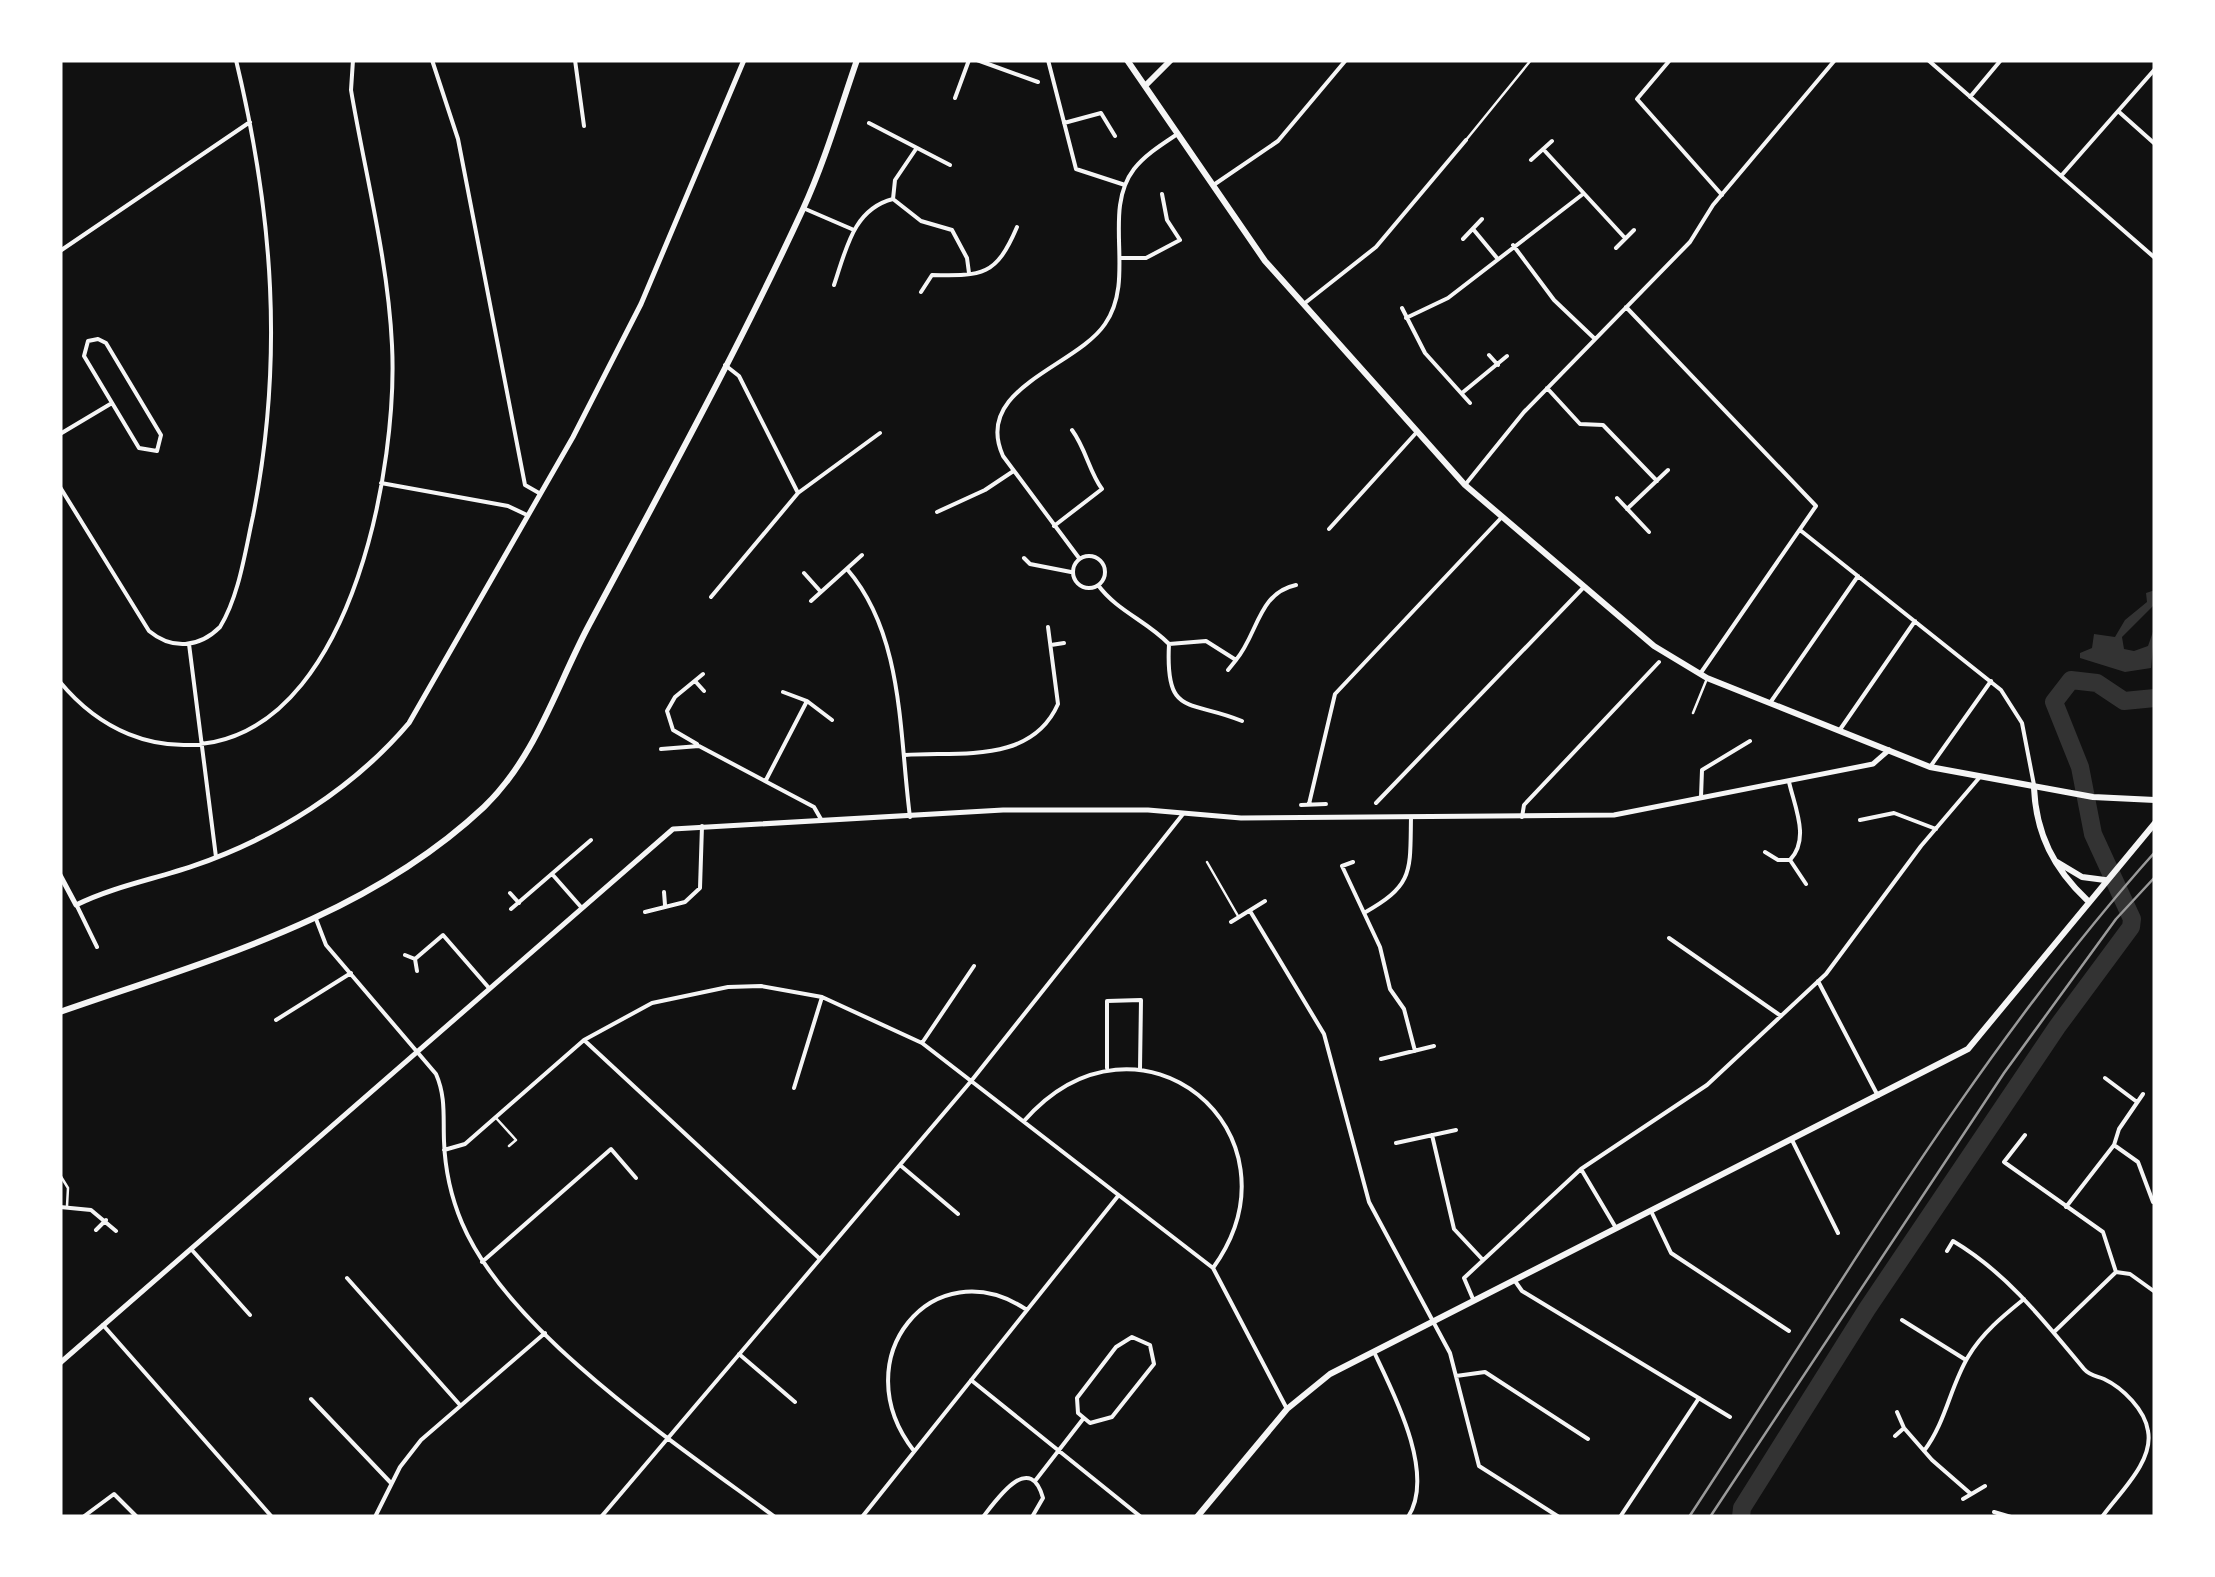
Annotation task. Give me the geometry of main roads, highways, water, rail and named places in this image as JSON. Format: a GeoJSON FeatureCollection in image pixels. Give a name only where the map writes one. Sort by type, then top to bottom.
{"type":"FeatureCollection","features":[{"type":"Feature","properties":{"kind":"main road"},"geometry":{"type":"LineString","coordinates":[[60,1012],[316,919],[382,886],[474,815],[508,780],[537,735],[576,650],[803,208],[857,60]]}},
{"type":"Feature","properties":{"kind":"main road"},"geometry":{"type":"LineString","coordinates":[[1127,60],[1265,261],[1465,485],[1654,646],[1703,676],[1930,766],[2093,797],[2155,800]]}},
{"type":"Feature","properties":{"kind":"main road"},"geometry":{"type":"LineString","coordinates":[[1144,86],[1172,60]]}},
{"type":"Feature","properties":{"kind":"main road"},"geometry":{"type":"LineString","coordinates":[[2034,788],[2035,808],[2052,859],[2088,900]]}},
{"type":"Feature","properties":{"kind":"main road"},"geometry":{"type":"LineString","coordinates":[[1198,1517],[1298,1396],[1430,1322],[1944,1064],[1986,1033],[2088,900],[2155,823]]}},
{"type":"Feature","properties":{"kind":"main road"},"geometry":{"type":"LineString","coordinates":[[2052,859],[2082,877],[2105,880]]}},
{"type":"Feature","properties":{"kind":"waterway"},"geometry":{"type":"LineString","coordinates":[[1741,1517],[1742,1508],[1867,1309],[2057,1027],[2131,927],[2132,919],[2093,834],[2080,767],[2054,702],[2071,680],[2097,683],[2124,701],[2155,698]]}},
{"type":"Feature","properties":{"kind":"tram line"},"geometry":{"type":"LineString","coordinates":[[1710,1517],[2004,1073],[2116,919],[2155,877]]}},
{"type":"Feature","properties":{"kind":"railway"},"geometry":{"type":"LineString","coordinates":[[1689,1517],[1967,1091],[2089,929],[2155,852]]}}]}
